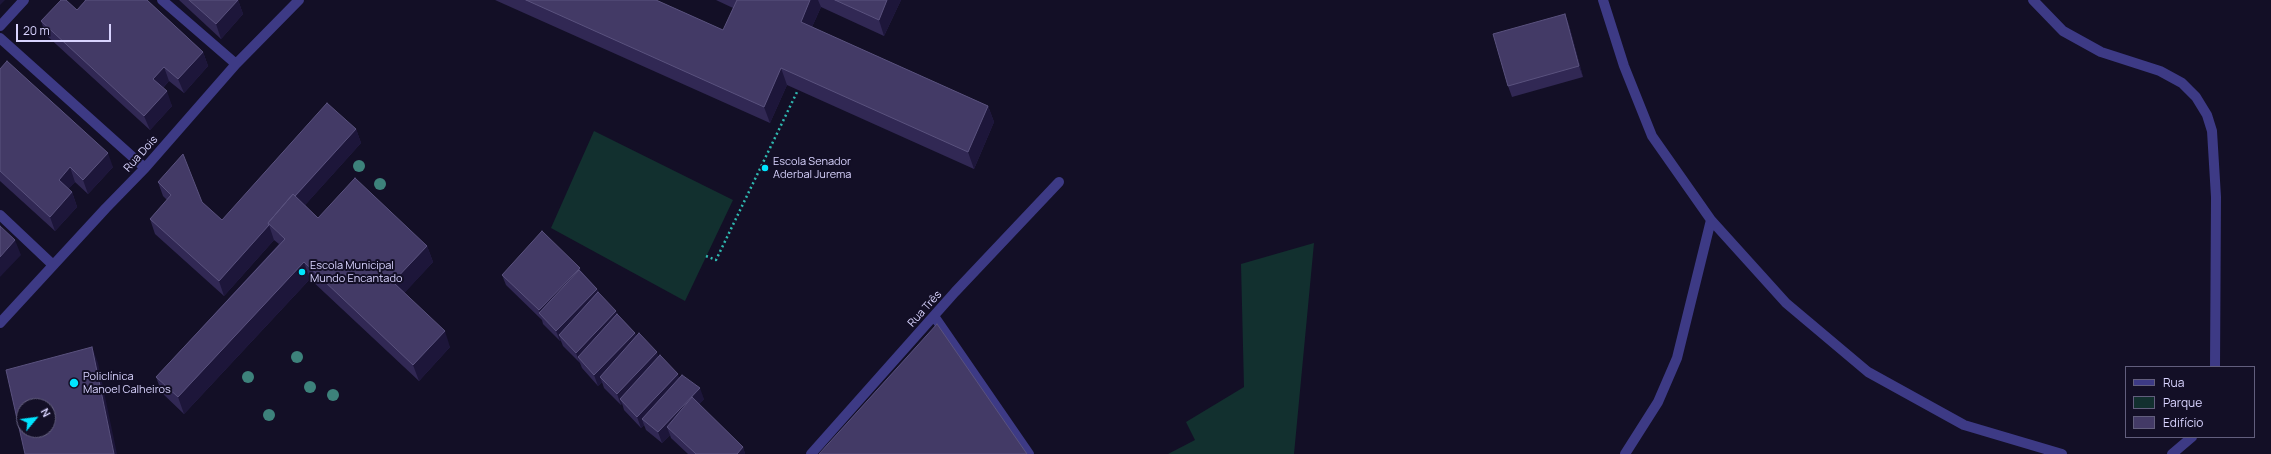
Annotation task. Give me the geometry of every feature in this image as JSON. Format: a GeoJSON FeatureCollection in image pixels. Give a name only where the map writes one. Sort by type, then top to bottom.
{"type":"FeatureCollection","features":[{"type":"Feature","properties":{"kind":"street"},"geometry":{"type":"LineString","coordinates":[[0,26],[24,0]]}},
{"type":"Feature","properties":{"kind":"street"},"geometry":{"type":"LineString","coordinates":[[162,0],[236,64]]}},
{"type":"Feature","properties":{"kind":"street","name":"Rua Dois"},"geometry":{"type":"LineString","coordinates":[[0,323],[146,168],[236,64],[299,0]]}},
{"type":"Feature","properties":{"kind":"street"},"geometry":{"type":"LineString","coordinates":[[1603,0],[1624,66],[1652,136],[1711,220],[1786,303],[1868,372],[1964,425],[2062,454]]}},
{"type":"Feature","properties":{"kind":"street"},"geometry":{"type":"LineString","coordinates":[[2033,0],[2063,31],[2101,52],[2160,71],[2182,83],[2196,97],[2207,115],[2212,131],[2216,197],[2215,366]]}},
{"type":"Feature","properties":{"kind":"street"},"geometry":{"type":"LineString","coordinates":[[0,38],[146,168]]}},
{"type":"Feature","properties":{"kind":"street","name":"Rua Três"},"geometry":{"type":"LineString","coordinates":[[811,454],[934,316],[1059,182]]}},
{"type":"Feature","properties":{"kind":"street"},"geometry":{"type":"LineString","coordinates":[[0,215],[53,265]]}},
{"type":"Feature","properties":{"kind":"street"},"geometry":{"type":"LineString","coordinates":[[1625,454],[1658,402],[1677,358],[1711,220]]}},
{"type":"Feature","properties":{"kind":"street"},"geometry":{"type":"LineString","coordinates":[[934,316],[1029,454]]}},
{"type":"Feature","properties":{"kind":"street"},"geometry":{"type":"LineString","coordinates":[[2172,454],[2191,438]]}},
{"type":"Feature","properties":{"kind":"path"},"geometry":{"type":"LineString","coordinates":[[706,256],[716,260],[798,90]]}},
{"type":"Feature","properties":{"kind":"green space"},"geometry":{"type":"Polygon","coordinates":[[[594,131],[733,200],[685,301],[551,228],[594,131]]]}},
{"type":"Feature","properties":{"kind":"green space"},"geometry":{"type":"Polygon","coordinates":[[[1314,243],[1294,454],[1168,454],[1195,440],[1186,422],[1244,387],[1241,264],[1314,243]]]}},
{"type":"Feature","properties":{"kind":"building"},"geometry":{"type":"Polygon","coordinates":[[[61,0],[66,0],[77,10],[86,0],[147,0],[203,52],[178,79],[164,67],[153,79],[167,91],[144,116],[41,21],[61,0]]]}},
{"type":"Feature","properties":{"kind":"building"},"geometry":{"type":"Polygon","coordinates":[[[189,0],[238,0],[216,24],[189,0]]]}},
{"type":"Feature","properties":{"kind":"building","name":"Escola Senador Aderbal Jurema"},"geometry":{"type":"Polygon","coordinates":[[[526,0],[656,0],[723,30],[737,0],[810,0],[801,22],[988,106],[968,152],[781,68],[764,107],[526,0]]]}},
{"type":"Feature","properties":{"kind":"building"},"geometry":{"type":"Polygon","coordinates":[[[835,0],[887,0],[879,20],[835,0]]]}},
{"type":"Feature","properties":{"kind":"building"},"geometry":{"type":"Polygon","coordinates":[[[1565,14],[1579,66],[1508,86],[1493,34],[1565,14]]]}},
{"type":"Feature","properties":{"kind":"building"},"geometry":{"type":"Polygon","coordinates":[[[7,61],[108,153],[83,180],[70,167],[59,180],[72,192],[50,217],[0,171],[0,69],[7,61]]]}},
{"type":"Feature","properties":{"kind":"building"},"geometry":{"type":"Polygon","coordinates":[[[327,103],[356,129],[295,196],[293,194],[268,223],[269,225],[219,281],[150,219],[171,195],[158,182],[183,154],[202,202],[222,220],[327,103]]]}},
{"type":"Feature","properties":{"kind":"building"},"geometry":{"type":"Polygon","coordinates":[[[355,178],[427,246],[393,282],[445,331],[413,365],[304,262],[178,397],[156,377],[285,239],[268,223],[293,194],[318,218],[355,178]]]}},
{"type":"Feature","properties":{"kind":"building"},"geometry":{"type":"Polygon","coordinates":[[[0,226],[15,240],[0,257],[0,226]]]}},
{"type":"Feature","properties":{"kind":"building"},"geometry":{"type":"Polygon","coordinates":[[[542,231],[580,268],[539,310],[502,275],[542,231]]]}},
{"type":"Feature","properties":{"kind":"building"},"geometry":{"type":"Polygon","coordinates":[[[579,270],[597,289],[556,331],[539,313],[579,270]]]}},
{"type":"Feature","properties":{"kind":"building"},"geometry":{"type":"Polygon","coordinates":[[[598,292],[616,311],[576,353],[559,335],[598,292]]]}},
{"type":"Feature","properties":{"kind":"building"},"geometry":{"type":"Polygon","coordinates":[[[617,314],[635,333],[594,375],[578,357],[617,314]]]}},
{"type":"Feature","properties":{"kind":"building"},"geometry":{"type":"Polygon","coordinates":[[[937,324],[1027,454],[819,454],[937,324]]]}},
{"type":"Feature","properties":{"kind":"building"},"geometry":{"type":"Polygon","coordinates":[[[639,333],[657,352],[617,394],[600,377],[639,333]]]}},
{"type":"Feature","properties":{"kind":"building","name":"Policlínica Manoel Calheiros"},"geometry":{"type":"Polygon","coordinates":[[[92,347],[114,454],[25,454],[21,438],[56,438],[56,398],[16,398],[16,414],[6,370],[92,347]]]}},
{"type":"Feature","properties":{"kind":"building"},"geometry":{"type":"Polygon","coordinates":[[[660,355],[678,374],[637,417],[620,399],[660,355]]]}},
{"type":"Feature","properties":{"kind":"building"},"geometry":{"type":"Polygon","coordinates":[[[682,375],[700,388],[658,432],[642,419],[682,375]]]}},
{"type":"Feature","properties":{"kind":"building"},"geometry":{"type":"Polygon","coordinates":[[[692,397],[743,447],[737,454],[696,454],[667,427],[692,397]]]}},
{"type":"Feature","properties":{"kind":"place","name":"Escola Senador Aderbal Jurema"},"geometry":{"type":"Point","coordinates":[765,168]}},
{"type":"Feature","properties":{"kind":"place","name":"Escola Municipal Mundo Encantado"},"geometry":{"type":"Point","coordinates":[302,272]}},
{"type":"Feature","properties":{"kind":"place","name":"Policlínica Manoel Calheiros"},"geometry":{"type":"Point","coordinates":[74,383]}}]}
